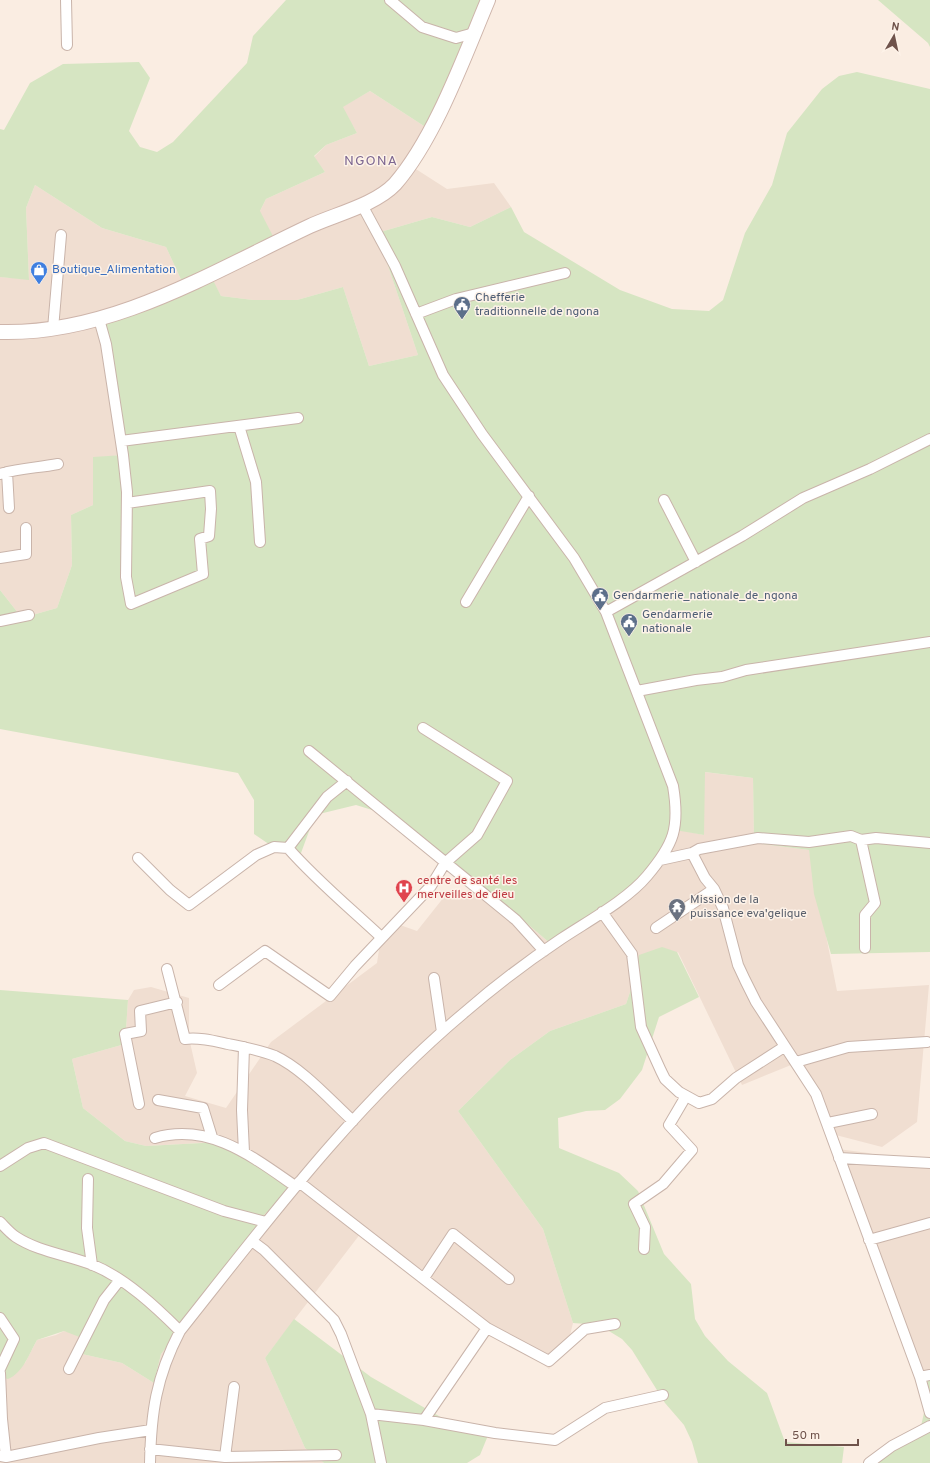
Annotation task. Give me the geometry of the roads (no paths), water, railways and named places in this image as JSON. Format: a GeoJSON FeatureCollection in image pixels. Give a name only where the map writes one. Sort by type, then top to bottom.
{"type":"FeatureCollection","features":[{"type":"Feature","properties":{"kind":"street"},"geometry":{"type":"LineString","coordinates":[[66,0],[67,45]]}},
{"type":"Feature","properties":{"kind":"street"},"geometry":{"type":"LineString","coordinates":[[390,0],[422,27],[456,38],[474,33]]}},
{"type":"Feature","properties":{"kind":"street"},"geometry":{"type":"LineString","coordinates":[[0,332],[40,332],[99,319],[184,286],[319,222],[381,196],[394,184],[410,164],[439,112],[488,0]]}},
{"type":"Feature","properties":{"kind":"street"},"geometry":{"type":"LineString","coordinates":[[150,1463],[151,1430],[156,1391],[167,1356],[180,1331],[297,1184],[410,1060],[465,1012],[544,951],[602,912],[640,883],[660,860],[669,846],[676,825],[676,804],[673,786],[666,764],[606,612],[574,558],[482,434],[443,375],[395,266],[362,205]]}},
{"type":"Feature","properties":{"kind":"street"},"geometry":{"type":"LineString","coordinates":[[53,330],[61,235]]}},
{"type":"Feature","properties":{"kind":"street"},"geometry":{"type":"LineString","coordinates":[[416,314],[456,299],[565,274]]}},
{"type":"Feature","properties":{"kind":"street"},"geometry":{"type":"LineString","coordinates":[[99,319],[106,344],[121,441],[127,503],[126,577],[131,604],[203,574],[200,539],[209,536],[211,509],[210,491],[127,503]]}},
{"type":"Feature","properties":{"kind":"street"},"geometry":{"type":"LineString","coordinates":[[121,441],[298,418]]}},
{"type":"Feature","properties":{"kind":"street"},"geometry":{"type":"LineString","coordinates":[[239,426],[256,482],[260,542]]}},
{"type":"Feature","properties":{"kind":"street"},"geometry":{"type":"LineString","coordinates":[[606,612],[696,562],[803,498],[870,469],[930,439]]}},
{"type":"Feature","properties":{"kind":"street"},"geometry":{"type":"LineString","coordinates":[[9,508],[3,473],[21,468],[40,468],[58,464]]}},
{"type":"Feature","properties":{"kind":"street"},"geometry":{"type":"LineString","coordinates":[[466,602],[529,496]]}},
{"type":"Feature","properties":{"kind":"street"},"geometry":{"type":"LineString","coordinates":[[664,500],[696,562]]}},
{"type":"Feature","properties":{"kind":"street"},"geometry":{"type":"LineString","coordinates":[[0,558],[26,554],[26,528]]}},
{"type":"Feature","properties":{"kind":"street"},"geometry":{"type":"LineString","coordinates":[[0,621],[29,615]]}},
{"type":"Feature","properties":{"kind":"street"},"geometry":{"type":"LineString","coordinates":[[637,691],[696,680],[722,677],[746,670],[930,642]]}},
{"type":"Feature","properties":{"kind":"street"},"geometry":{"type":"LineString","coordinates":[[219,985],[265,951],[330,996],[381,938],[431,886],[446,863],[477,835],[507,781],[423,728]]}},
{"type":"Feature","properties":{"kind":"street"},"geometry":{"type":"LineString","coordinates":[[309,751],[516,920],[544,951]]}},
{"type":"Feature","properties":{"kind":"street"},"geometry":{"type":"LineString","coordinates":[[288,848],[327,797],[347,781]]}},
{"type":"Feature","properties":{"kind":"street"},"geometry":{"type":"LineString","coordinates":[[660,860],[692,853],[699,849],[758,838],[809,842],[851,836],[861,840],[876,838],[930,843]]}},
{"type":"Feature","properties":{"kind":"street"},"geometry":{"type":"LineString","coordinates":[[861,840],[876,903],[865,915],[865,948]]}},
{"type":"Feature","properties":{"kind":"street"},"geometry":{"type":"LineString","coordinates":[[138,858],[170,890],[189,905],[256,855],[274,847],[288,848],[311,874],[331,890],[381,938]]}},
{"type":"Feature","properties":{"kind":"street"},"geometry":{"type":"LineString","coordinates":[[692,853],[714,889],[723,908],[738,965],[744,980],[784,1047],[796,1062],[816,1094],[828,1123],[839,1158],[920,1377],[930,1413]]}},
{"type":"Feature","properties":{"kind":"street"},"geometry":{"type":"LineString","coordinates":[[656,928],[714,889]]}},
{"type":"Feature","properties":{"kind":"street"},"geometry":{"type":"LineString","coordinates":[[602,912],[632,954],[641,1027],[665,1079],[679,1092],[699,1103],[712,1099],[736,1078],[784,1047]]}},
{"type":"Feature","properties":{"kind":"street"},"geometry":{"type":"LineString","coordinates":[[167,969],[177,1002],[185,1039],[194,1038],[244,1047],[276,1057],[314,1085],[353,1121]]}},
{"type":"Feature","properties":{"kind":"street"},"geometry":{"type":"LineString","coordinates":[[434,978],[442,1032]]}},
{"type":"Feature","properties":{"kind":"street"},"geometry":{"type":"LineString","coordinates":[[139,1104],[125,1034],[141,1031],[140,1011],[177,1002]]}},
{"type":"Feature","properties":{"kind":"street"},"geometry":{"type":"LineString","coordinates":[[796,1062],[848,1047],[927,1042]]}},
{"type":"Feature","properties":{"kind":"street"},"geometry":{"type":"LineString","coordinates":[[244,1047],[242,1110],[244,1152]]}},
{"type":"Feature","properties":{"kind":"street"},"geometry":{"type":"LineString","coordinates":[[644,1249],[645,1228],[634,1204],[663,1184],[692,1150],[669,1125],[686,1096]]}},
{"type":"Feature","properties":{"kind":"street"},"geometry":{"type":"LineString","coordinates":[[158,1100],[203,1108],[212,1137]]}},
{"type":"Feature","properties":{"kind":"street"},"geometry":{"type":"LineString","coordinates":[[828,1123],[872,1114]]}},
{"type":"Feature","properties":{"kind":"street"},"geometry":{"type":"LineString","coordinates":[[155,1138],[168,1134],[186,1133],[212,1137],[244,1152],[297,1184],[424,1278],[487,1328],[548,1361],[585,1329],[615,1324]]}},
{"type":"Feature","properties":{"kind":"street"},"geometry":{"type":"LineString","coordinates":[[0,1166],[28,1148],[44,1143],[224,1211],[266,1222]]}},
{"type":"Feature","properties":{"kind":"street"},"geometry":{"type":"LineString","coordinates":[[839,1158],[930,1163]]}},
{"type":"Feature","properties":{"kind":"street"},"geometry":{"type":"LineString","coordinates":[[88,1179],[87,1228],[92,1265]]}},
{"type":"Feature","properties":{"kind":"street"},"geometry":{"type":"LineString","coordinates":[[0,1222],[16,1236],[32,1245],[92,1265],[119,1281],[150,1302],[180,1331]]}},
{"type":"Feature","properties":{"kind":"street"},"geometry":{"type":"LineString","coordinates":[[869,1240],[930,1223]]}},
{"type":"Feature","properties":{"kind":"street"},"geometry":{"type":"LineString","coordinates":[[424,1278],[453,1234],[509,1279]]}},
{"type":"Feature","properties":{"kind":"street"},"geometry":{"type":"LineString","coordinates":[[252,1241],[264,1250],[334,1320],[341,1334],[371,1414],[381,1463]]}},
{"type":"Feature","properties":{"kind":"street"},"geometry":{"type":"LineString","coordinates":[[69,1369],[104,1300],[119,1281]]}},
{"type":"Feature","properties":{"kind":"street"},"geometry":{"type":"LineString","coordinates":[[0,1318],[14,1339],[0,1369]]}},
{"type":"Feature","properties":{"kind":"street"},"geometry":{"type":"LineString","coordinates":[[424,1420],[487,1328]]}},
{"type":"Feature","properties":{"kind":"street"},"geometry":{"type":"LineString","coordinates":[[0,1373],[3,1457],[99,1438],[151,1430]]}},
{"type":"Feature","properties":{"kind":"street"},"geometry":{"type":"LineString","coordinates":[[920,1377],[930,1375]]}},
{"type":"Feature","properties":{"kind":"street"},"geometry":{"type":"LineString","coordinates":[[225,1457],[234,1387]]}},
{"type":"Feature","properties":{"kind":"street"},"geometry":{"type":"LineString","coordinates":[[371,1414],[424,1420],[495,1433],[555,1440],[605,1408],[663,1395]]}},
{"type":"Feature","properties":{"kind":"street"},"geometry":{"type":"LineString","coordinates":[[869,1463],[892,1446],[930,1426]]}},
{"type":"Feature","properties":{"kind":"street"},"geometry":{"type":"LineString","coordinates":[[150,1449],[225,1457],[336,1455]]}},
{"type":"Feature","properties":{"kind":"place","name":"Boutique_Alimentation"},"geometry":{"type":"Point","coordinates":[39,285]}},
{"type":"Feature","properties":{"kind":"place","name":"Chefferie traditionnelle de ngona"},"geometry":{"type":"Point","coordinates":[462,320]}},
{"type":"Feature","properties":{"kind":"place","name":"Gendarmerie_nationale_de_ngona"},"geometry":{"type":"Point","coordinates":[600,611]}},
{"type":"Feature","properties":{"kind":"place","name":"Gendarmerie nationale"},"geometry":{"type":"Point","coordinates":[629,637]}},
{"type":"Feature","properties":{"kind":"place","name":"centre de santé les merveilles de dieu"},"geometry":{"type":"Point","coordinates":[404,903]}},
{"type":"Feature","properties":{"kind":"place","name":"Mission de la puissance eva'gelique"},"geometry":{"type":"Point","coordinates":[677,922]}},
{"type":"Feature","properties":{"kind":"district","name":"NGONA"},"geometry":{"type":"Point","coordinates":[371,161]}}]}
